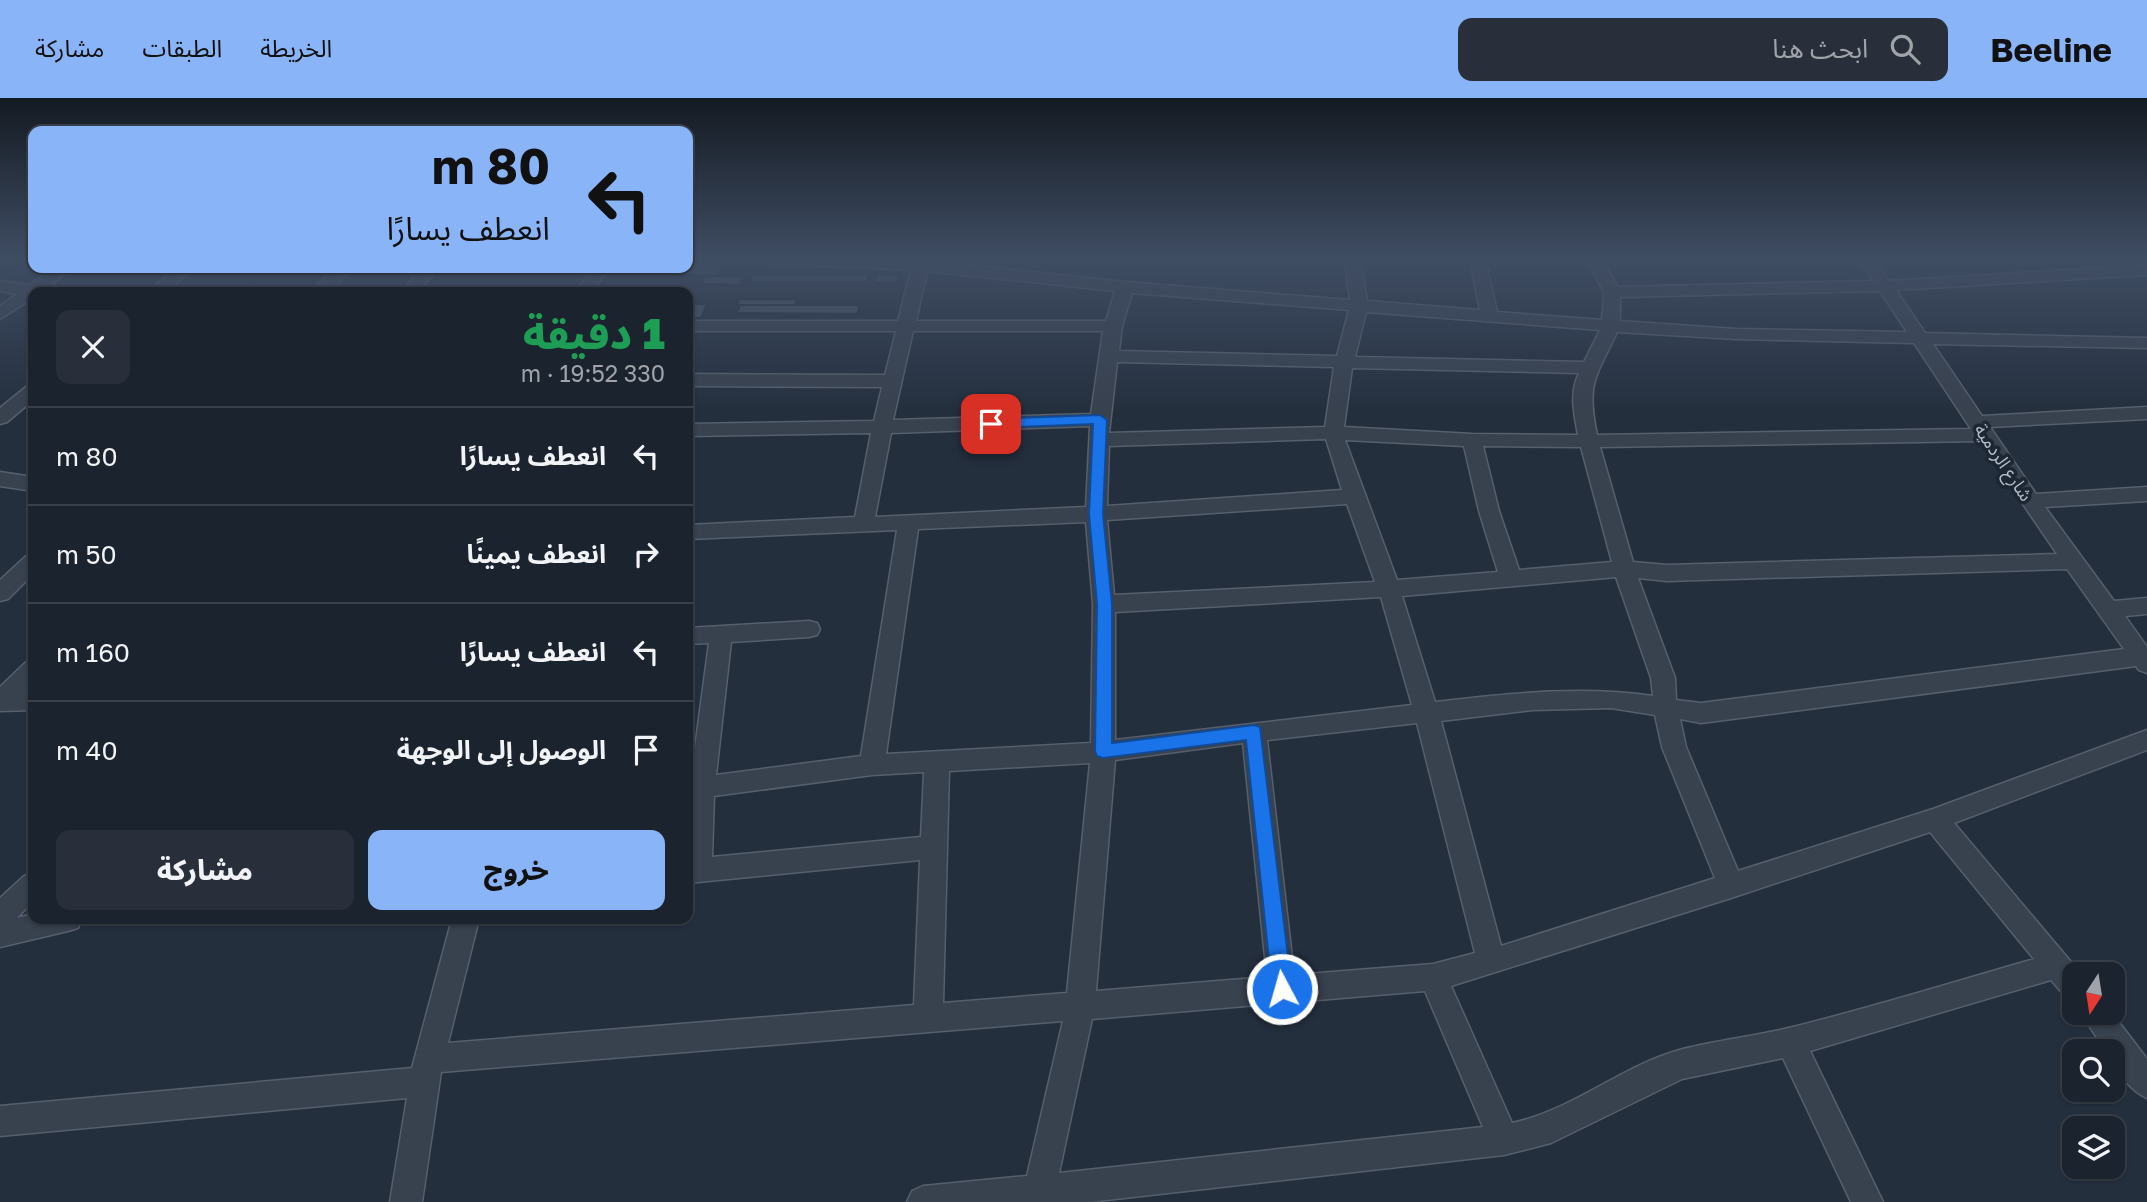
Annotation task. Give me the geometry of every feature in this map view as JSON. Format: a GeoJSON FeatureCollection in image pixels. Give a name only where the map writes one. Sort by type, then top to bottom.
{"type":"FeatureCollection","features":[{"type":"Feature","properties":{"kind":"street"},"geometry":{"type":"LineString","coordinates":[[864,522],[882,427],[910,309]]}},
{"type":"Feature","properties":{"kind":"street"},"geometry":{"type":"LineString","coordinates":[[1038,1196],[1080,1007],[1103,751],[1104,604],[1096,514],[1100,430],[1107,356],[1118,309]]}},
{"type":"Feature","properties":{"kind":"street"},"geometry":{"type":"LineString","coordinates":[[1358,309],[1344,363],[1334,433],[1338,453],[1389,589],[1427,714],[1491,962]]}},
{"type":"Feature","properties":{"kind":"street"},"geometry":{"type":"LineString","coordinates":[[1389,309],[1611,327],[1736,334],[2147,344]]}},
{"type":"Feature","properties":{"kind":"street"},"geometry":{"type":"LineString","coordinates":[[1488,309],[1490,317]]}},
{"type":"Feature","properties":{"kind":"street"},"geometry":{"type":"LineString","coordinates":[[1612,309],[1611,327],[1588,368],[1581,397],[1589,440],[1624,569],[1659,665],[1674,747],[1731,886]]}},
{"type":"Feature","properties":{"kind":"street","name":"شارع الردمية"},"geometry":{"type":"LineString","coordinates":[[1900,309],[1980,429],[2144,660]]}},
{"type":"Feature","properties":{"kind":"street"},"geometry":{"type":"LineString","coordinates":[[693,326],[1112,326]]}},
{"type":"Feature","properties":{"kind":"street"},"geometry":{"type":"LineString","coordinates":[[1107,356],[1588,368]]}},
{"type":"Feature","properties":{"kind":"street"},"geometry":{"type":"LineString","coordinates":[[693,380],[894,381]]}},
{"type":"Feature","properties":{"kind":"street"},"geometry":{"type":"LineString","coordinates":[[0,418],[28,395]]}},
{"type":"Feature","properties":{"kind":"street"},"geometry":{"type":"LineString","coordinates":[[693,430],[882,427],[1334,433],[1472,440],[1589,440],[1980,429],[2147,413]]}},
{"type":"Feature","properties":{"kind":"street"},"geometry":{"type":"LineString","coordinates":[[1472,440],[1489,510],[1511,580]]}},
{"type":"Feature","properties":{"kind":"street"},"geometry":{"type":"LineString","coordinates":[[0,478],[28,483]]}},
{"type":"Feature","properties":{"kind":"street"},"geometry":{"type":"LineString","coordinates":[[2030,501],[2147,494]]}},
{"type":"Feature","properties":{"kind":"street"},"geometry":{"type":"LineString","coordinates":[[693,532],[864,522],[1096,514],[1356,496]]}},
{"type":"Feature","properties":{"kind":"street"},"geometry":{"type":"LineString","coordinates":[[872,765],[909,521]]}},
{"type":"Feature","properties":{"kind":"street"},"geometry":{"type":"LineString","coordinates":[[1104,604],[1389,589],[1624,569],[1667,573],[2072,561]]}},
{"type":"Feature","properties":{"kind":"street"},"geometry":{"type":"LineString","coordinates":[[0,593],[28,568]]}},
{"type":"Feature","properties":{"kind":"street"},"geometry":{"type":"LineString","coordinates":[[2108,610],[2147,606]]}},
{"type":"Feature","properties":{"kind":"street"},"geometry":{"type":"LineString","coordinates":[[693,636],[809,629]]}},
{"type":"Feature","properties":{"kind":"street"},"geometry":{"type":"LineString","coordinates":[[721,634],[695,788],[693,870],[934,847]]}},
{"type":"Feature","properties":{"kind":"street"},"geometry":{"type":"LineString","coordinates":[[695,788],[872,765],[1103,751],[1565,699],[1611,699],[1701,713],[2144,660]]}},
{"type":"Feature","properties":{"kind":"street"},"geometry":{"type":"LineString","coordinates":[[1,702],[28,674]]}},
{"type":"Feature","properties":{"kind":"street"},"geometry":{"type":"LineString","coordinates":[[1,702],[28,701]]}},
{"type":"Feature","properties":{"kind":"street"},"geometry":{"type":"LineString","coordinates":[[1254,732],[1282,989]]}},
{"type":"Feature","properties":{"kind":"street"},"geometry":{"type":"LineString","coordinates":[[0,1121],[426,1071],[928,1019],[1433,977],[1491,962],[1935,819],[2147,740]]}},
{"type":"Feature","properties":{"kind":"street"},"geometry":{"type":"LineString","coordinates":[[928,1019],[937,761]]}},
{"type":"Feature","properties":{"kind":"street"},"geometry":{"type":"LineString","coordinates":[[1935,819],[2062,970]]}},
{"type":"Feature","properties":{"kind":"street"},"geometry":{"type":"LineString","coordinates":[[0,916],[28,889]]}},
{"type":"Feature","properties":{"kind":"street"},"geometry":{"type":"LineString","coordinates":[[0,934],[45,924]]}},
{"type":"Feature","properties":{"kind":"street"},"geometry":{"type":"LineString","coordinates":[[406,1202],[426,1071],[464,924]]}},
{"type":"Feature","properties":{"kind":"street"},"geometry":{"type":"LineString","coordinates":[[923,1202],[1038,1196],[1504,1140],[1540,1132],[1596,1107],[1655,1074],[1682,1064],[1791,1041],[2062,976]]}},
{"type":"Feature","properties":{"kind":"street"},"geometry":{"type":"LineString","coordinates":[[1433,977],[1504,1140]]}},
{"type":"Feature","properties":{"kind":"street"},"geometry":{"type":"LineString","coordinates":[[2105,1026],[2147,1083]]}},
{"type":"Feature","properties":{"kind":"street"},"geometry":{"type":"LineString","coordinates":[[1791,1041],[1867,1202]]}},
{"type":"Feature","properties":{"kind":"building"},"geometry":{"type":"Polygon","coordinates":[[[693,309],[705,309],[701,318],[693,318],[693,309]]]}},
{"type":"Feature","properties":{"kind":"building"},"geometry":{"type":"Polygon","coordinates":[[[739,309],[859,309],[858,314],[737,313],[739,309]]]}},
{"type":"Feature","properties":{"kind":"route"},"geometry":{"type":"LineString","coordinates":[[991,424],[1100,420],[1096,514],[1104,604],[1103,751],[1254,732],[1282,989]]}}]}
